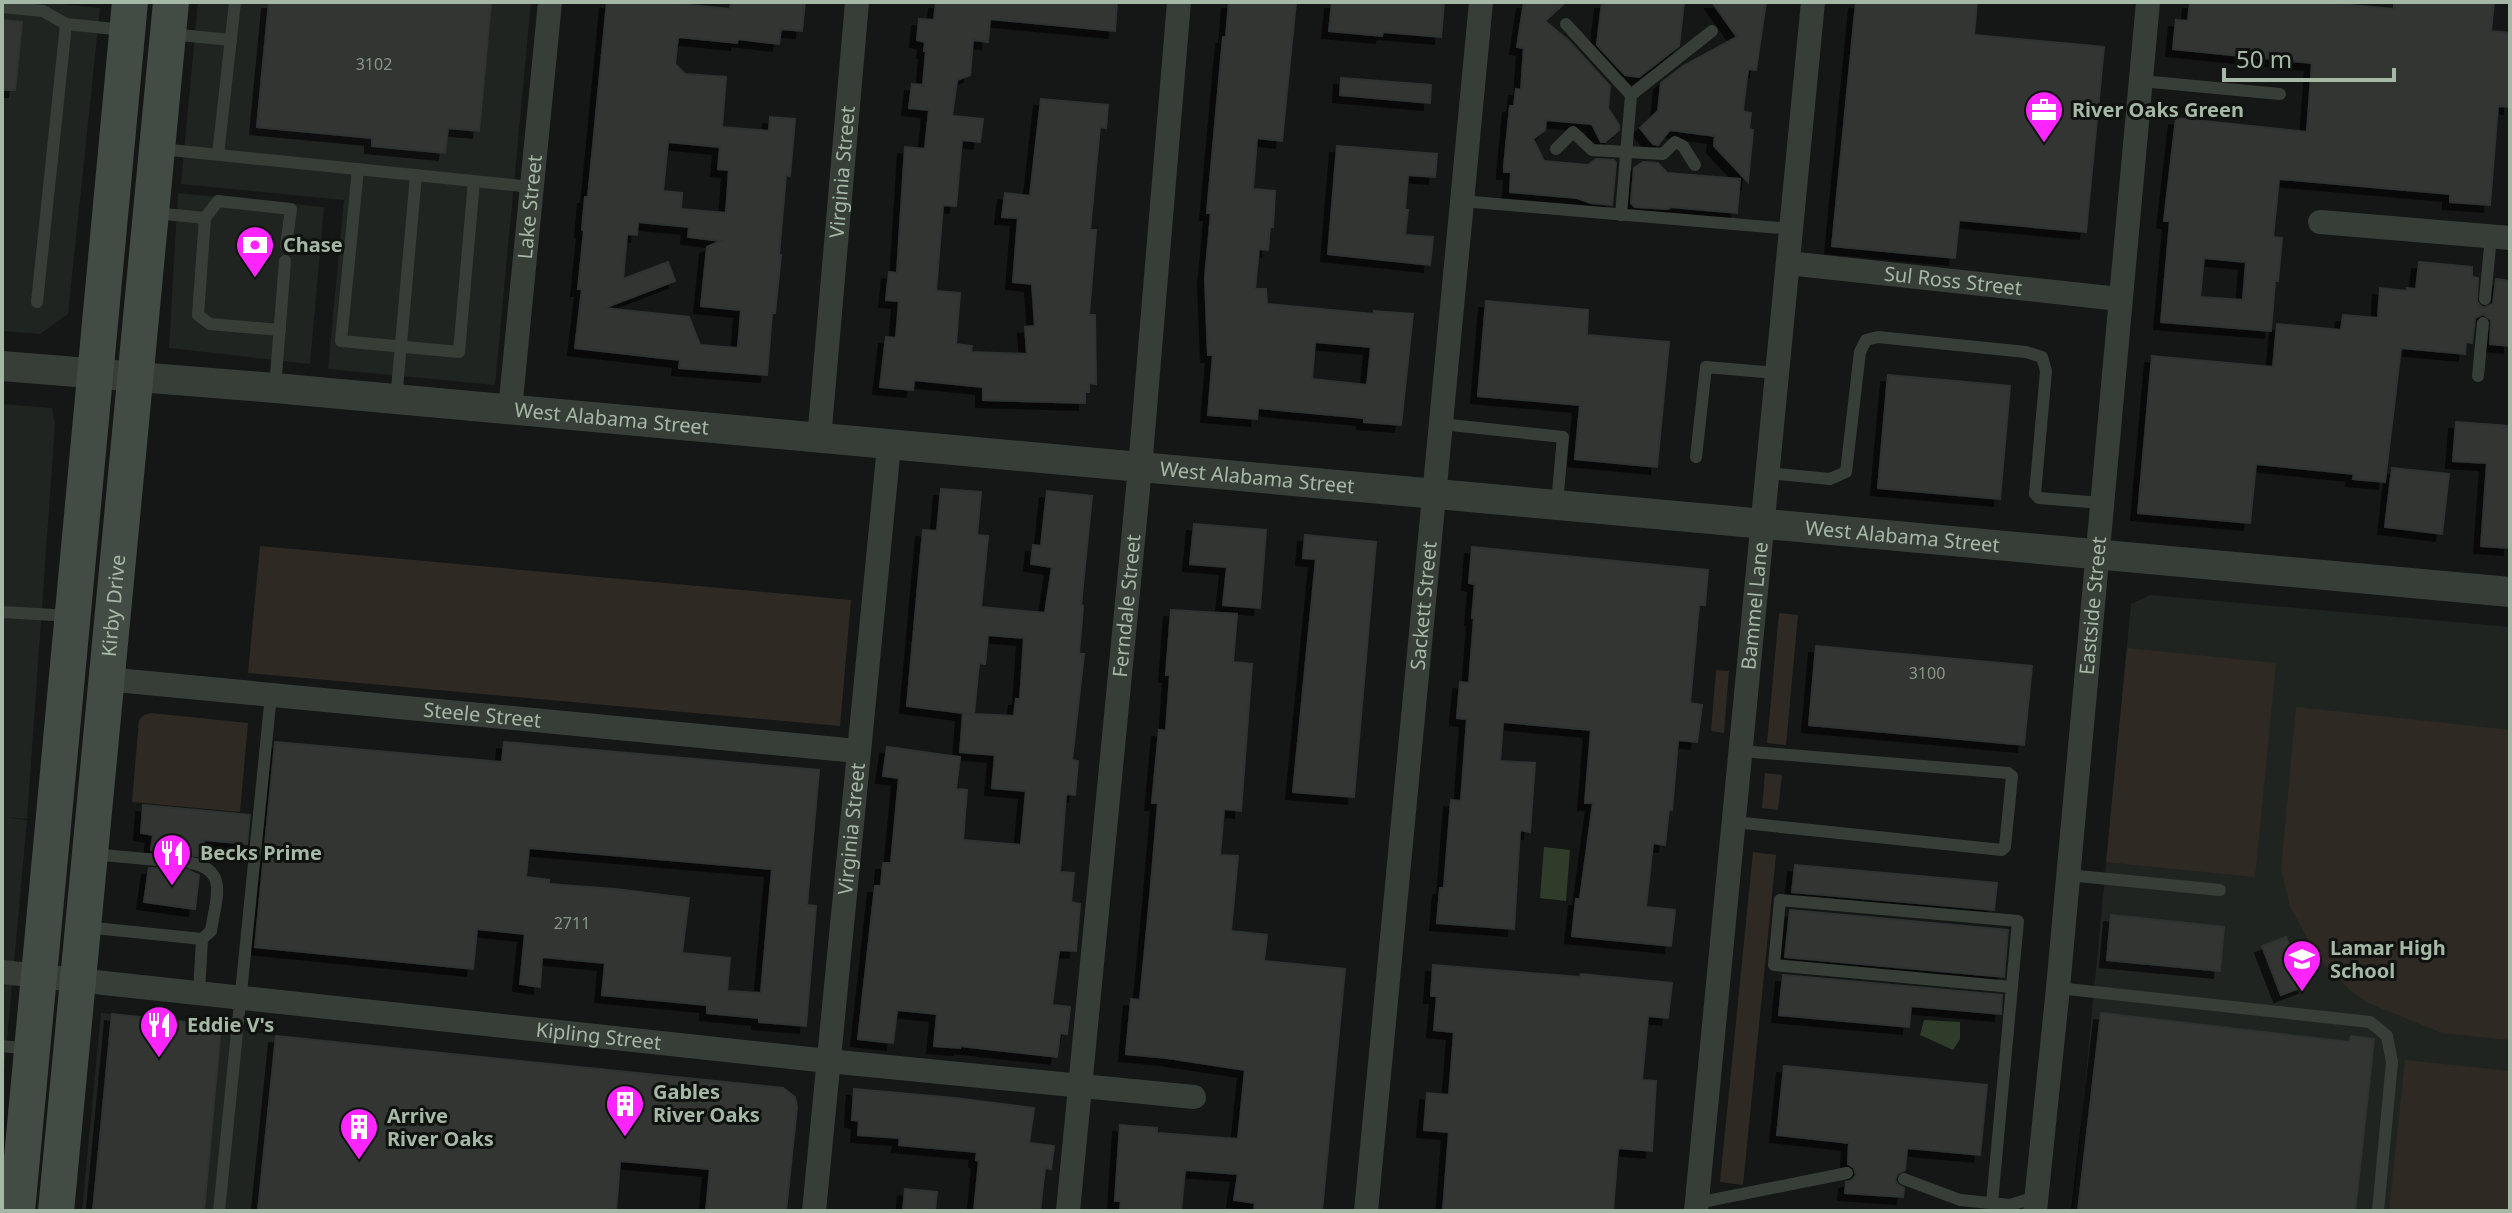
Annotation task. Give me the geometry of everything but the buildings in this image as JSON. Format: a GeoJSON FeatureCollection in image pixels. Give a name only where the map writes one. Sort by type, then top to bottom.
{"type":"FeatureCollection","features":[{"type":"Feature","properties":{"kind":"main road"},"geometry":{"type":"LineString","coordinates":[[128,16],[170,18]]}},
{"type":"Feature","properties":{"kind":"main road","name":"Kirby Drive"},"geometry":{"type":"LineString","coordinates":[[17,1211],[17,1047],[39,976],[128,16]]}},
{"type":"Feature","properties":{"kind":"main road","name":"Kirby Drive"},"geometry":{"type":"LineString","coordinates":[[56,1211],[170,18]]}},
{"type":"Feature","properties":{"kind":"main road"},"geometry":{"type":"LineString","coordinates":[[73,616],[92,660],[106,679]]}},
{"type":"Feature","properties":{"kind":"street","name":"Lake Street"},"geometry":{"type":"LineString","coordinates":[[510,410],[550,2]]}},
{"type":"Feature","properties":{"kind":"street","name":"Virginia Street"},"geometry":{"type":"LineString","coordinates":[[819,439],[857,2]]}},
{"type":"Feature","properties":{"kind":"street","name":"Ferndale Street"},"geometry":{"type":"LineString","coordinates":[[1068,1211],[1140,468],[1179,2]]}},
{"type":"Feature","properties":{"kind":"street","name":"Sackett Street"},"geometry":{"type":"LineString","coordinates":[[1366,1211],[1481,2]]}},
{"type":"Feature","properties":{"kind":"street","name":"Bammel Lane"},"geometry":{"type":"LineString","coordinates":[[1697,1207],[1813,2]]}},
{"type":"Feature","properties":{"kind":"street","name":"Eastside Street"},"geometry":{"type":"LineString","coordinates":[[2035,1204],[2058,988],[2148,2]]}},
{"type":"Feature","properties":{"kind":"street"},"geometry":{"type":"LineString","coordinates":[[2320,222],[2500,237]]}},
{"type":"Feature","properties":{"kind":"street","name":"Sul Ross Street"},"geometry":{"type":"LineString","coordinates":[[1788,263],[2119,299]]}},
{"type":"Feature","properties":{"kind":"street","name":"West Alabama Street"},"geometry":{"type":"LineString","coordinates":[[2,366],[275,388],[2510,592]]}},
{"type":"Feature","properties":{"kind":"street","name":"Virginia Street"},"geometry":{"type":"LineString","coordinates":[[814,1211],[889,446]]}},
{"type":"Feature","properties":{"kind":"street","name":"Steele Street"},"geometry":{"type":"LineString","coordinates":[[106,679],[857,751]]}},
{"type":"Feature","properties":{"kind":"street","name":"Kipling Street"},"geometry":{"type":"LineString","coordinates":[[2,972],[1194,1097]]}},
{"type":"Feature","properties":{"kind":"lane"},"geometry":{"type":"LineString","coordinates":[[218,155],[235,2]]}},
{"type":"Feature","properties":{"kind":"lane"},"geometry":{"type":"LineString","coordinates":[[2,7],[43,11],[66,24],[128,16]]}},
{"type":"Feature","properties":{"kind":"lane"},"geometry":{"type":"LineString","coordinates":[[170,18],[231,40]]}},
{"type":"Feature","properties":{"kind":"lane"},"geometry":{"type":"LineString","coordinates":[[37,302],[66,24]]}},
{"type":"Feature","properties":{"kind":"lane"},"geometry":{"type":"LineString","coordinates":[[1566,24],[1631,95]]}},
{"type":"Feature","properties":{"kind":"lane"},"geometry":{"type":"LineString","coordinates":[[1621,215],[1631,95],[1712,31]]}},
{"type":"Feature","properties":{"kind":"lane"},"geometry":{"type":"LineString","coordinates":[[2141,81],[2280,94]]}},
{"type":"Feature","properties":{"kind":"lane"},"geometry":{"type":"LineString","coordinates":[[1556,149],[1573,132],[1592,150],[1663,154],[1675,142],[1683,146],[1695,165]]}},
{"type":"Feature","properties":{"kind":"lane"},"geometry":{"type":"LineString","coordinates":[[157,149],[532,187]]}},
{"type":"Feature","properties":{"kind":"lane"},"geometry":{"type":"LineString","coordinates":[[358,169],[341,341],[459,352],[474,181]]}},
{"type":"Feature","properties":{"kind":"lane"},"geometry":{"type":"LineString","coordinates":[[396,400],[416,175]]}},
{"type":"Feature","properties":{"kind":"lane"},"geometry":{"type":"LineString","coordinates":[[280,330],[210,324],[198,315],[205,218],[218,201],[291,209],[286,246]]}},
{"type":"Feature","properties":{"kind":"lane"},"geometry":{"type":"LineString","coordinates":[[1462,201],[1791,229]]}},
{"type":"Feature","properties":{"kind":"lane"},"geometry":{"type":"LineString","coordinates":[[151,213],[205,218]]}},
{"type":"Feature","properties":{"kind":"lane"},"geometry":{"type":"LineString","coordinates":[[2485,299],[2500,237]]}},
{"type":"Feature","properties":{"kind":"lane"},"geometry":{"type":"LineString","coordinates":[[275,388],[285,261]]}},
{"type":"Feature","properties":{"kind":"lane"},"geometry":{"type":"LineString","coordinates":[[2478,376],[2483,323]]}},
{"type":"Feature","properties":{"kind":"lane"},"geometry":{"type":"LineString","coordinates":[[1767,473],[1830,479],[1846,472],[1860,352],[1866,340],[1878,337],[1997,348],[2042,357],[2046,371],[2035,494],[2039,498],[2101,503]]}},
{"type":"Feature","properties":{"kind":"lane"},"geometry":{"type":"LineString","coordinates":[[1696,457],[1706,367],[1776,373]]}},
{"type":"Feature","properties":{"kind":"lane"},"geometry":{"type":"LineString","coordinates":[[1441,424],[1563,437],[1556,506]]}},
{"type":"Feature","properties":{"kind":"lane"},"geometry":{"type":"LineString","coordinates":[[2,612],[73,616]]}},
{"type":"Feature","properties":{"kind":"lane"},"geometry":{"type":"LineString","coordinates":[[219,1211],[271,695]]}},
{"type":"Feature","properties":{"kind":"lane"},"geometry":{"type":"LineString","coordinates":[[1734,822],[2002,850],[2005,847],[2012,776],[2008,773],[1741,751]]}},
{"type":"Feature","properties":{"kind":"lane"},"geometry":{"type":"LineString","coordinates":[[90,854],[185,862],[211,869],[217,883],[211,931],[202,939],[199,993]]}},
{"type":"Feature","properties":{"kind":"lane"},"geometry":{"type":"LineString","coordinates":[[2068,875],[2220,890]]}},
{"type":"Feature","properties":{"kind":"lane"},"geometry":{"type":"LineString","coordinates":[[1992,1203],[2012,987],[2018,921],[1780,900],[1774,965],[2012,987]]}},
{"type":"Feature","properties":{"kind":"lane"},"geometry":{"type":"LineString","coordinates":[[83,926],[202,939]]}},
{"type":"Feature","properties":{"kind":"lane"},"geometry":{"type":"LineString","coordinates":[[2058,988],[2370,1022],[2387,1036],[2392,1062],[2378,1211]]}},
{"type":"Feature","properties":{"kind":"lane"},"geometry":{"type":"LineString","coordinates":[[1697,1207],[1847,1173]]}},
{"type":"Feature","properties":{"kind":"lane"},"geometry":{"type":"LineString","coordinates":[[1904,1179],[1960,1200],[2035,1204]]}},
{"type":"Feature","properties":{"kind":"shaded area"},"geometry":{"type":"Polygon","coordinates":[[[2,2],[43,2],[100,8],[68,314],[40,334],[2,331],[2,2]]]}},
{"type":"Feature","properties":{"kind":"shaded area"},"geometry":{"type":"Polygon","coordinates":[[[198,2],[531,2],[495,385],[328,369],[344,200],[181,184],[198,2]]]}},
{"type":"Feature","properties":{"kind":"shaded area"},"geometry":{"type":"Polygon","coordinates":[[[178,193],[324,207],[310,364],[169,348],[178,193]]]}},
{"type":"Feature","properties":{"kind":"shaded area"},"geometry":{"type":"Polygon","coordinates":[[[2,404],[52,408],[55,424],[27,819],[4,817],[27,820],[2,1094],[2,404]]]}},
{"type":"Feature","properties":{"kind":"shaded area"},"geometry":{"type":"Polygon","coordinates":[[[260,546],[851,600],[840,726],[248,673],[260,546]]]}},
{"type":"Feature","properties":{"kind":"shaded area","name":"Lamar High School"},"geometry":{"type":"Polygon","coordinates":[[[2150,595],[2510,627],[2510,1211],[2073,1211],[2131,604],[2150,595]]]}},
{"type":"Feature","properties":{"kind":"shaded area"},"geometry":{"type":"Polygon","coordinates":[[[1779,613],[1798,615],[1786,745],[1767,743],[1779,613]]]}},
{"type":"Feature","properties":{"kind":"shaded area"},"geometry":{"type":"Polygon","coordinates":[[[2127,648],[2276,663],[2255,877],[2106,862],[2127,648]]]}},
{"type":"Feature","properties":{"kind":"shaded area"},"geometry":{"type":"Polygon","coordinates":[[[1716,670],[1729,671],[1724,733],[1711,731],[1716,670]]]}},
{"type":"Feature","properties":{"kind":"shaded area"},"geometry":{"type":"Polygon","coordinates":[[[2296,707],[2510,730],[2510,1040],[2442,1033],[2366,1002],[2318,958],[2290,906],[2281,870],[2296,707]]]}},
{"type":"Feature","properties":{"kind":"shaded area"},"geometry":{"type":"Polygon","coordinates":[[[151,713],[248,723],[240,812],[132,802],[139,720],[151,713]]]}},
{"type":"Feature","properties":{"kind":"shaded area"},"geometry":{"type":"Polygon","coordinates":[[[1765,773],[1782,775],[1778,810],[1762,808],[1765,773]]]}},
{"type":"Feature","properties":{"kind":"shaded area"},"geometry":{"type":"Polygon","coordinates":[[[1544,847],[1570,850],[1566,901],[1540,898],[1544,847]]]}},
{"type":"Feature","properties":{"kind":"shaded area"},"geometry":{"type":"Polygon","coordinates":[[[1753,852],[1776,855],[1743,1185],[1720,1182],[1753,852]]]}},
{"type":"Feature","properties":{"kind":"shaded area"},"geometry":{"type":"Polygon","coordinates":[[[101,1013],[221,1026],[276,1036],[463,1055],[449,1211],[82,1211],[101,1013]]]}},
{"type":"Feature","properties":{"kind":"shaded area"},"geometry":{"type":"Polygon","coordinates":[[[1924,1020],[1960,1022],[1960,1039],[1953,1050],[1920,1035],[1924,1020]]]}},
{"type":"Feature","properties":{"kind":"shaded area"},"geometry":{"type":"Polygon","coordinates":[[[2405,1060],[2510,1071],[2510,1211],[2389,1211],[2405,1060]]]}},
{"type":"Feature","properties":{"kind":"place","name":"River Oaks Green"},"geometry":{"type":"Point","coordinates":[2044,144]}},
{"type":"Feature","properties":{"kind":"place","name":"Chase"},"geometry":{"type":"Point","coordinates":[255,279]}},
{"type":"Feature","properties":{"kind":"place","name":"Becks Prime"},"geometry":{"type":"Point","coordinates":[172,887]}},
{"type":"Feature","properties":{"kind":"place","name":"Lamar High School"},"geometry":{"type":"Point","coordinates":[2302,993]}},
{"type":"Feature","properties":{"kind":"place","name":"Eddie V's"},"geometry":{"type":"Point","coordinates":[159,1059]}},
{"type":"Feature","properties":{"kind":"place","name":"Gables River Oaks"},"geometry":{"type":"Point","coordinates":[625,1138]}},
{"type":"Feature","properties":{"kind":"place","name":"Arrive River Oaks"},"geometry":{"type":"Point","coordinates":[359,1161]}}]}
